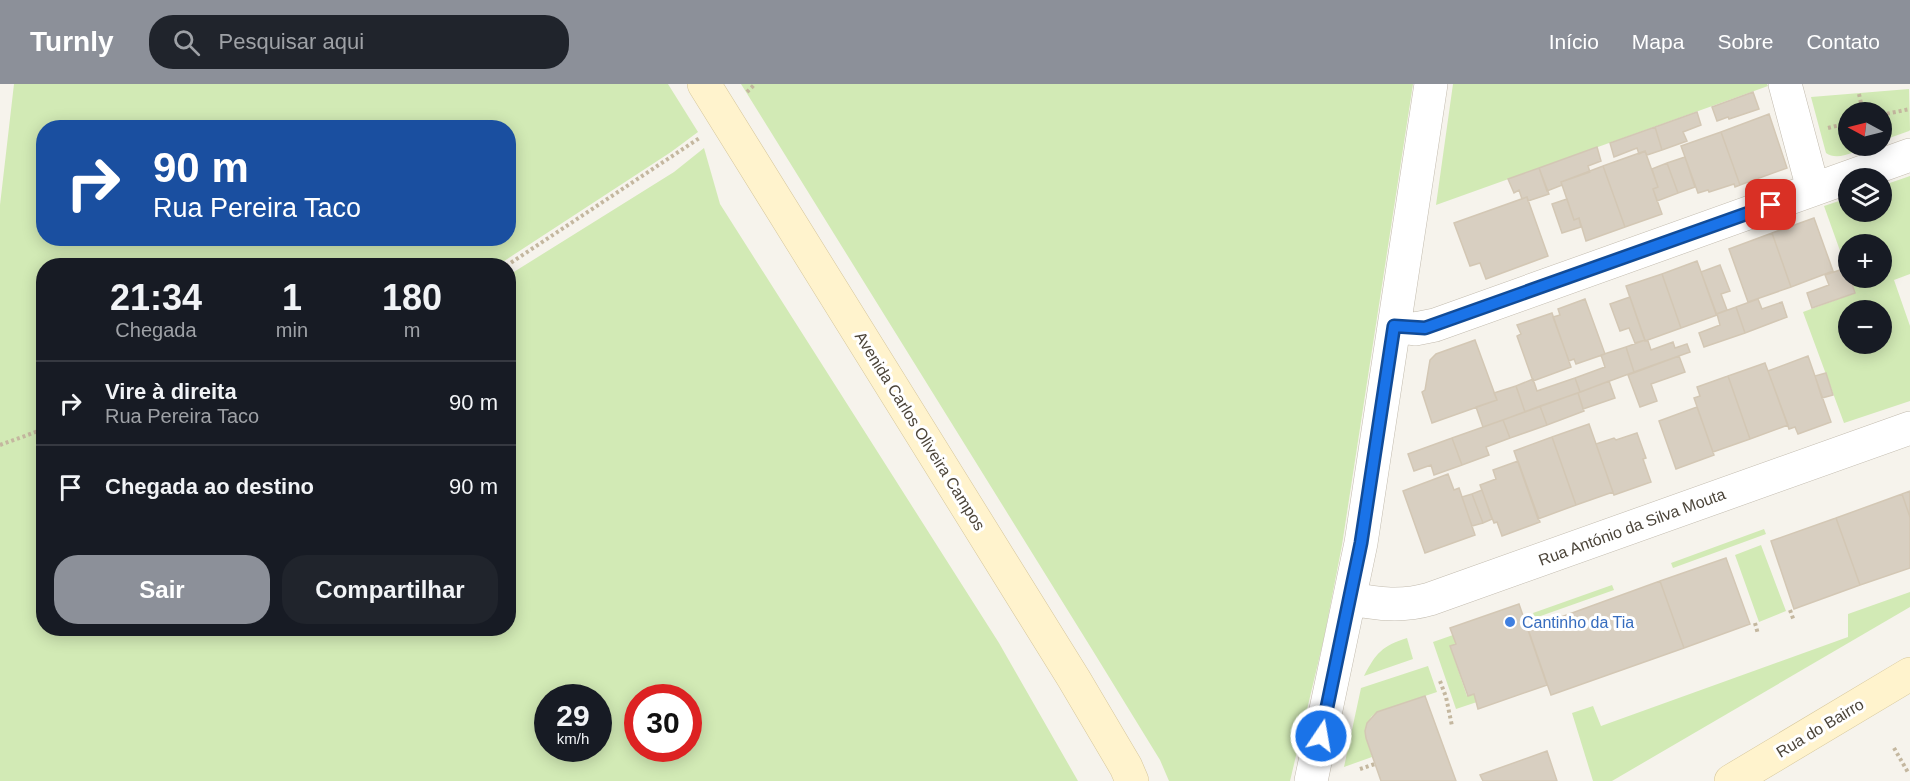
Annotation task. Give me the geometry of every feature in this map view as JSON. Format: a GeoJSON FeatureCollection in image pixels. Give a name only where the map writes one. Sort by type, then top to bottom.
{"type":"FeatureCollection","features":[{"type":"Feature","properties":{"kind":"main road","name":"Avenida Carlos Oliveira Campos"},"geometry":{"type":"LineString","coordinates":[[704,84],[1074,679],[1132,781]]}},
{"type":"Feature","properties":{"kind":"main road","name":"Rua do Bairro"},"geometry":{"type":"LineString","coordinates":[[1731,781],[1910,674]]}},
{"type":"Feature","properties":{"kind":"street"},"geometry":{"type":"LineString","coordinates":[[1311,781],[1361,543],[1431,84]]}},
{"type":"Feature","properties":{"kind":"street"},"geometry":{"type":"LineString","coordinates":[[1785,84],[1814,189]]}},
{"type":"Feature","properties":{"kind":"street"},"geometry":{"type":"LineString","coordinates":[[1394,326],[1415,329],[1435,325],[1910,155]]}},
{"type":"Feature","properties":{"kind":"street","name":"Rua António da Silva Mouta"},"geometry":{"type":"LineString","coordinates":[[1351,599],[1390,604],[1417,603],[1910,428]]}},
{"type":"Feature","properties":{"kind":"path"},"geometry":{"type":"LineString","coordinates":[[1859,94],[1861,102]]}},
{"type":"Feature","properties":{"kind":"path"},"geometry":{"type":"LineString","coordinates":[[1892,113],[1910,109]]}},
{"type":"Feature","properties":{"kind":"path"},"geometry":{"type":"LineString","coordinates":[[516,259],[697,140],[724,116]]}},
{"type":"Feature","properties":{"kind":"path"},"geometry":{"type":"LineString","coordinates":[[1820,129],[1838,125]]}},
{"type":"Feature","properties":{"kind":"path"},"geometry":{"type":"LineString","coordinates":[[0,445],[36,432]]}},
{"type":"Feature","properties":{"kind":"path"},"geometry":{"type":"LineString","coordinates":[[1790,610],[1794,621]]}},
{"type":"Feature","properties":{"kind":"path"},"geometry":{"type":"LineString","coordinates":[[1755,623],[1758,634]]}},
{"type":"Feature","properties":{"kind":"path"},"geometry":{"type":"LineString","coordinates":[[1440,681],[1452,726]]}},
{"type":"Feature","properties":{"kind":"path"},"geometry":{"type":"LineString","coordinates":[[1894,748],[1909,774]]}},
{"type":"Feature","properties":{"kind":"path"},"geometry":{"type":"LineString","coordinates":[[1360,769],[1375,764]]}},
{"type":"Feature","properties":{"kind":"green space"},"geometry":{"type":"Polygon","coordinates":[[[14,84],[668,84],[698,132],[509,258],[36,258],[36,636],[516,636],[516,271],[674,172],[704,148],[720,204],[999,643],[1078,781],[0,781],[0,205],[14,84]]]}},
{"type":"Feature","properties":{"kind":"green space"},"geometry":{"type":"Polygon","coordinates":[[[741,84],[1413,84],[1342,545],[1324,638],[1290,781],[1169,781],[1160,760],[741,84]]]}},
{"type":"Feature","properties":{"kind":"green space"},"geometry":{"type":"Polygon","coordinates":[[[1453,84],[1767,84],[1768,86],[1436,205],[1453,84]]]}},
{"type":"Feature","properties":{"kind":"green space"},"geometry":{"type":"Polygon","coordinates":[[[1909,89],[1910,130],[1892,137],[1892,102],[1838,102],[1838,156],[1831,155],[1826,153],[1811,97],[1909,89]]]}},
{"type":"Feature","properties":{"kind":"green space"},"geometry":{"type":"Polygon","coordinates":[[[1910,176],[1910,274],[1894,280],[1910,326],[1910,401],[1844,423],[1803,312],[1855,293],[1853,288],[1892,288],[1892,234],[1838,234],[1838,245],[1824,206],[1838,201],[1838,222],[1892,222],[1892,182],[1910,176]]]}},
{"type":"Feature","properties":{"kind":"green space"},"geometry":{"type":"Polygon","coordinates":[[[1764,529],[1766,534],[1673,568],[1671,563],[1764,529]]]}},
{"type":"Feature","properties":{"kind":"green space"},"geometry":{"type":"Polygon","coordinates":[[[1761,545],[1786,611],[1759,622],[1735,555],[1761,545]]]}},
{"type":"Feature","properties":{"kind":"green space"},"geometry":{"type":"Polygon","coordinates":[[[1612,585],[1614,590],[1535,618],[1533,613],[1612,585]]]}},
{"type":"Feature","properties":{"kind":"green space"},"geometry":{"type":"Polygon","coordinates":[[[1910,592],[1910,607],[1612,781],[1593,781],[1572,713],[1593,706],[1601,726],[1848,637],[1848,614],[1910,592]]]}},
{"type":"Feature","properties":{"kind":"green space"},"geometry":{"type":"Polygon","coordinates":[[[1453,635],[1456,644],[1450,646],[1467,696],[1474,694],[1477,702],[1456,709],[1433,642],[1453,635]]]}},
{"type":"Feature","properties":{"kind":"green space"},"geometry":{"type":"Polygon","coordinates":[[[1407,638],[1413,659],[1364,676],[1372,661],[1381,651],[1407,638]]]}},
{"type":"Feature","properties":{"kind":"green space"},"geometry":{"type":"Polygon","coordinates":[[[1428,666],[1437,692],[1377,712],[1371,717],[1365,731],[1372,757],[1344,767],[1361,688],[1428,666]]]}},
{"type":"Feature","properties":{"kind":"building"},"geometry":{"type":"Polygon","coordinates":[[[1753,92],[1759,109],[1717,121],[1712,107],[1753,92]]]}},
{"type":"Feature","properties":{"kind":"building"},"geometry":{"type":"Polygon","coordinates":[[[1697,112],[1701,125],[1683,132],[1687,141],[1662,150],[1655,127],[1697,112]]]}},
{"type":"Feature","properties":{"kind":"building"},"geometry":{"type":"Polygon","coordinates":[[[1769,114],[1787,168],[1740,185],[1721,132],[1769,114]]]}},
{"type":"Feature","properties":{"kind":"building"},"geometry":{"type":"Polygon","coordinates":[[[1655,127],[1662,150],[1647,155],[1645,151],[1639,154],[1637,148],[1614,157],[1610,143],[1655,127]]]}},
{"type":"Feature","properties":{"kind":"building"},"geometry":{"type":"Polygon","coordinates":[[[1721,132],[1740,185],[1735,187],[1734,184],[1698,193],[1681,146],[1721,132]]]}},
{"type":"Feature","properties":{"kind":"building"},"geometry":{"type":"Polygon","coordinates":[[[1597,147],[1601,161],[1588,166],[1590,172],[1561,182],[1562,185],[1547,191],[1539,168],[1597,147]]]}},
{"type":"Feature","properties":{"kind":"building"},"geometry":{"type":"Polygon","coordinates":[[[1645,151],[1658,187],[1653,189],[1662,214],[1625,227],[1603,166],[1645,151]]]}},
{"type":"Feature","properties":{"kind":"building"},"geometry":{"type":"Polygon","coordinates":[[[1685,157],[1695,187],[1678,193],[1667,163],[1685,157]]]}},
{"type":"Feature","properties":{"kind":"building"},"geometry":{"type":"Polygon","coordinates":[[[1667,163],[1678,193],[1657,201],[1653,189],[1658,187],[1652,169],[1667,163]]]}},
{"type":"Feature","properties":{"kind":"building"},"geometry":{"type":"Polygon","coordinates":[[[1603,166],[1625,227],[1586,241],[1579,218],[1574,220],[1561,182],[1603,166]]]}},
{"type":"Feature","properties":{"kind":"building"},"geometry":{"type":"Polygon","coordinates":[[[1539,168],[1549,194],[1528,201],[1527,197],[1522,199],[1519,190],[1514,193],[1508,179],[1539,168]]]}},
{"type":"Feature","properties":{"kind":"building"},"geometry":{"type":"Polygon","coordinates":[[[1527,197],[1548,256],[1486,279],[1480,263],[1470,266],[1454,223],[1527,197]]]}},
{"type":"Feature","properties":{"kind":"building"},"geometry":{"type":"Polygon","coordinates":[[[1567,199],[1574,220],[1579,218],[1581,227],[1562,233],[1552,204],[1567,199]]]}},
{"type":"Feature","properties":{"kind":"building"},"geometry":{"type":"Polygon","coordinates":[[[1814,218],[1833,271],[1791,287],[1772,233],[1814,218]]]}},
{"type":"Feature","properties":{"kind":"building"},"geometry":{"type":"Polygon","coordinates":[[[1772,233],[1791,287],[1748,302],[1729,249],[1772,233]]]}},
{"type":"Feature","properties":{"kind":"building"},"geometry":{"type":"Polygon","coordinates":[[[1697,261],[1717,315],[1681,328],[1662,274],[1697,261]]]}},
{"type":"Feature","properties":{"kind":"building"},"geometry":{"type":"Polygon","coordinates":[[[1720,265],[1730,291],[1721,294],[1727,310],[1716,314],[1701,272],[1720,265]]]}},
{"type":"Feature","properties":{"kind":"building"},"geometry":{"type":"Polygon","coordinates":[[[1838,271],[1838,288],[1853,288],[1855,293],[1812,308],[1807,293],[1829,285],[1825,275],[1838,271]]]}},
{"type":"Feature","properties":{"kind":"building"},"geometry":{"type":"Polygon","coordinates":[[[1662,274],[1681,328],[1645,341],[1626,286],[1662,274]]]}},
{"type":"Feature","properties":{"kind":"building"},"geometry":{"type":"Polygon","coordinates":[[[1630,297],[1645,340],[1635,343],[1629,328],[1620,331],[1610,304],[1630,297]]]}},
{"type":"Feature","properties":{"kind":"building"},"geometry":{"type":"Polygon","coordinates":[[[1585,299],[1605,354],[1576,364],[1574,359],[1569,361],[1553,317],[1560,315],[1558,309],[1585,299]]]}},
{"type":"Feature","properties":{"kind":"building"},"geometry":{"type":"Polygon","coordinates":[[[1758,299],[1762,309],[1782,302],[1787,317],[1745,333],[1736,307],[1758,299]]]}},
{"type":"Feature","properties":{"kind":"building"},"geometry":{"type":"Polygon","coordinates":[[[1736,307],[1745,333],[1704,347],[1699,333],[1720,325],[1717,314],[1736,307]]]}},
{"type":"Feature","properties":{"kind":"building"},"geometry":{"type":"Polygon","coordinates":[[[1552,313],[1571,367],[1533,381],[1517,336],[1521,334],[1517,325],[1552,313]]]}},
{"type":"Feature","properties":{"kind":"building"},"geometry":{"type":"Polygon","coordinates":[[[1475,340],[1497,400],[1432,423],[1422,392],[1425,390],[1430,360],[1436,354],[1475,340]]]}},
{"type":"Feature","properties":{"kind":"building"},"geometry":{"type":"Polygon","coordinates":[[[1648,341],[1651,350],[1673,342],[1675,348],[1687,344],[1690,352],[1634,372],[1626,347],[1648,341]]]}},
{"type":"Feature","properties":{"kind":"building"},"geometry":{"type":"Polygon","coordinates":[[[1626,347],[1634,372],[1580,392],[1575,378],[1605,367],[1601,355],[1626,347]]]}},
{"type":"Feature","properties":{"kind":"building"},"geometry":{"type":"Polygon","coordinates":[[[1679,356],[1685,372],[1651,384],[1657,401],[1640,407],[1628,375],[1679,356]]]}},
{"type":"Feature","properties":{"kind":"building"},"geometry":{"type":"Polygon","coordinates":[[[1808,356],[1831,422],[1798,434],[1795,427],[1789,429],[1768,371],[1808,356]]]}},
{"type":"Feature","properties":{"kind":"building"},"geometry":{"type":"Polygon","coordinates":[[[1765,363],[1788,425],[1750,439],[1728,376],[1765,363]]]}},
{"type":"Feature","properties":{"kind":"building"},"geometry":{"type":"Polygon","coordinates":[[[1826,373],[1833,395],[1822,398],[1815,376],[1826,373]]]}},
{"type":"Feature","properties":{"kind":"building"},"geometry":{"type":"Polygon","coordinates":[[[1728,376],[1750,439],[1713,452],[1694,398],[1700,396],[1697,387],[1728,376]]]}},
{"type":"Feature","properties":{"kind":"building"},"geometry":{"type":"Polygon","coordinates":[[[1575,378],[1580,392],[1525,412],[1516,386],[1533,379],[1537,391],[1575,378]]]}},
{"type":"Feature","properties":{"kind":"building"},"geometry":{"type":"Polygon","coordinates":[[[1609,381],[1615,398],[1583,409],[1578,393],[1609,381]]]}},
{"type":"Feature","properties":{"kind":"building"},"geometry":{"type":"Polygon","coordinates":[[[1516,386],[1525,412],[1483,427],[1476,407],[1497,400],[1494,393],[1516,386]]]}},
{"type":"Feature","properties":{"kind":"building"},"geometry":{"type":"Polygon","coordinates":[[[1578,393],[1584,411],[1547,425],[1540,406],[1578,393]]]}},
{"type":"Feature","properties":{"kind":"building"},"geometry":{"type":"Polygon","coordinates":[[[1540,406],[1547,425],[1510,438],[1503,420],[1540,406]]]}},
{"type":"Feature","properties":{"kind":"building"},"geometry":{"type":"Polygon","coordinates":[[[1697,407],[1714,455],[1676,469],[1659,421],[1697,407]]]}},
{"type":"Feature","properties":{"kind":"building"},"geometry":{"type":"Polygon","coordinates":[[[1503,420],[1510,438],[1486,447],[1489,455],[1462,465],[1452,438],[1503,420]]]}},
{"type":"Feature","properties":{"kind":"building"},"geometry":{"type":"Polygon","coordinates":[[[1589,424],[1613,492],[1576,505],[1552,437],[1589,424]]]}},
{"type":"Feature","properties":{"kind":"building"},"geometry":{"type":"Polygon","coordinates":[[[1637,433],[1651,482],[1614,495],[1596,444],[1637,433]]]}},
{"type":"Feature","properties":{"kind":"building"},"geometry":{"type":"Polygon","coordinates":[[[1552,437],[1576,505],[1538,519],[1514,451],[1552,437]]]}},
{"type":"Feature","properties":{"kind":"building"},"geometry":{"type":"Polygon","coordinates":[[[1452,438],[1462,465],[1434,475],[1431,465],[1414,471],[1408,454],[1452,438]]]}},
{"type":"Feature","properties":{"kind":"building"},"geometry":{"type":"Polygon","coordinates":[[[1518,461],[1540,522],[1502,536],[1497,522],[1494,523],[1480,485],[1496,479],[1493,470],[1518,461]]]}},
{"type":"Feature","properties":{"kind":"building"},"geometry":{"type":"Polygon","coordinates":[[[1448,474],[1454,490],[1459,488],[1475,535],[1425,553],[1403,491],[1448,474]]]}},
{"type":"Feature","properties":{"kind":"building"},"geometry":{"type":"Polygon","coordinates":[[[1482,490],[1492,519],[1483,523],[1472,494],[1482,490]]]}},
{"type":"Feature","properties":{"kind":"building"},"geometry":{"type":"Polygon","coordinates":[[[1910,491],[1910,517],[1902,494],[1910,491]]]}},
{"type":"Feature","properties":{"kind":"building"},"geometry":{"type":"Polygon","coordinates":[[[1472,494],[1483,523],[1472,526],[1462,497],[1472,494]]]}},
{"type":"Feature","properties":{"kind":"building"},"geometry":{"type":"Polygon","coordinates":[[[1902,494],[1910,517],[1910,568],[1860,585],[1836,518],[1902,494]]]}},
{"type":"Feature","properties":{"kind":"building"},"geometry":{"type":"Polygon","coordinates":[[[1836,518],[1860,585],[1794,609],[1771,541],[1836,518]]]}},
{"type":"Feature","properties":{"kind":"building"},"geometry":{"type":"Polygon","coordinates":[[[1726,558],[1750,624],[1684,648],[1660,581],[1726,558]]]}},
{"type":"Feature","properties":{"kind":"building"},"geometry":{"type":"Polygon","coordinates":[[[1660,581],[1684,648],[1551,695],[1528,629],[1660,581]]]}},
{"type":"Feature","properties":{"kind":"building"},"geometry":{"type":"Polygon","coordinates":[[[1519,604],[1547,685],[1478,709],[1474,694],[1468,696],[1450,646],[1456,644],[1450,628],[1519,604]]]}},
{"type":"Feature","properties":{"kind":"building"},"geometry":{"type":"Polygon","coordinates":[[[1425,696],[1456,781],[1381,781],[1366,738],[1367,723],[1377,712],[1425,696]]]}},
{"type":"Feature","properties":{"kind":"building"},"geometry":{"type":"Polygon","coordinates":[[[1547,751],[1557,781],[1483,781],[1480,775],[1547,751]]]}},
{"type":"Feature","properties":{"kind":"place","name":"Cantinho da Tia"},"geometry":{"type":"Point","coordinates":[1510,622]}},
{"type":"Feature","properties":{"kind":"route"},"geometry":{"type":"LineString","coordinates":[[1321,736],[1361,543],[1394,326],[1425,328],[1771,205]]}}]}
